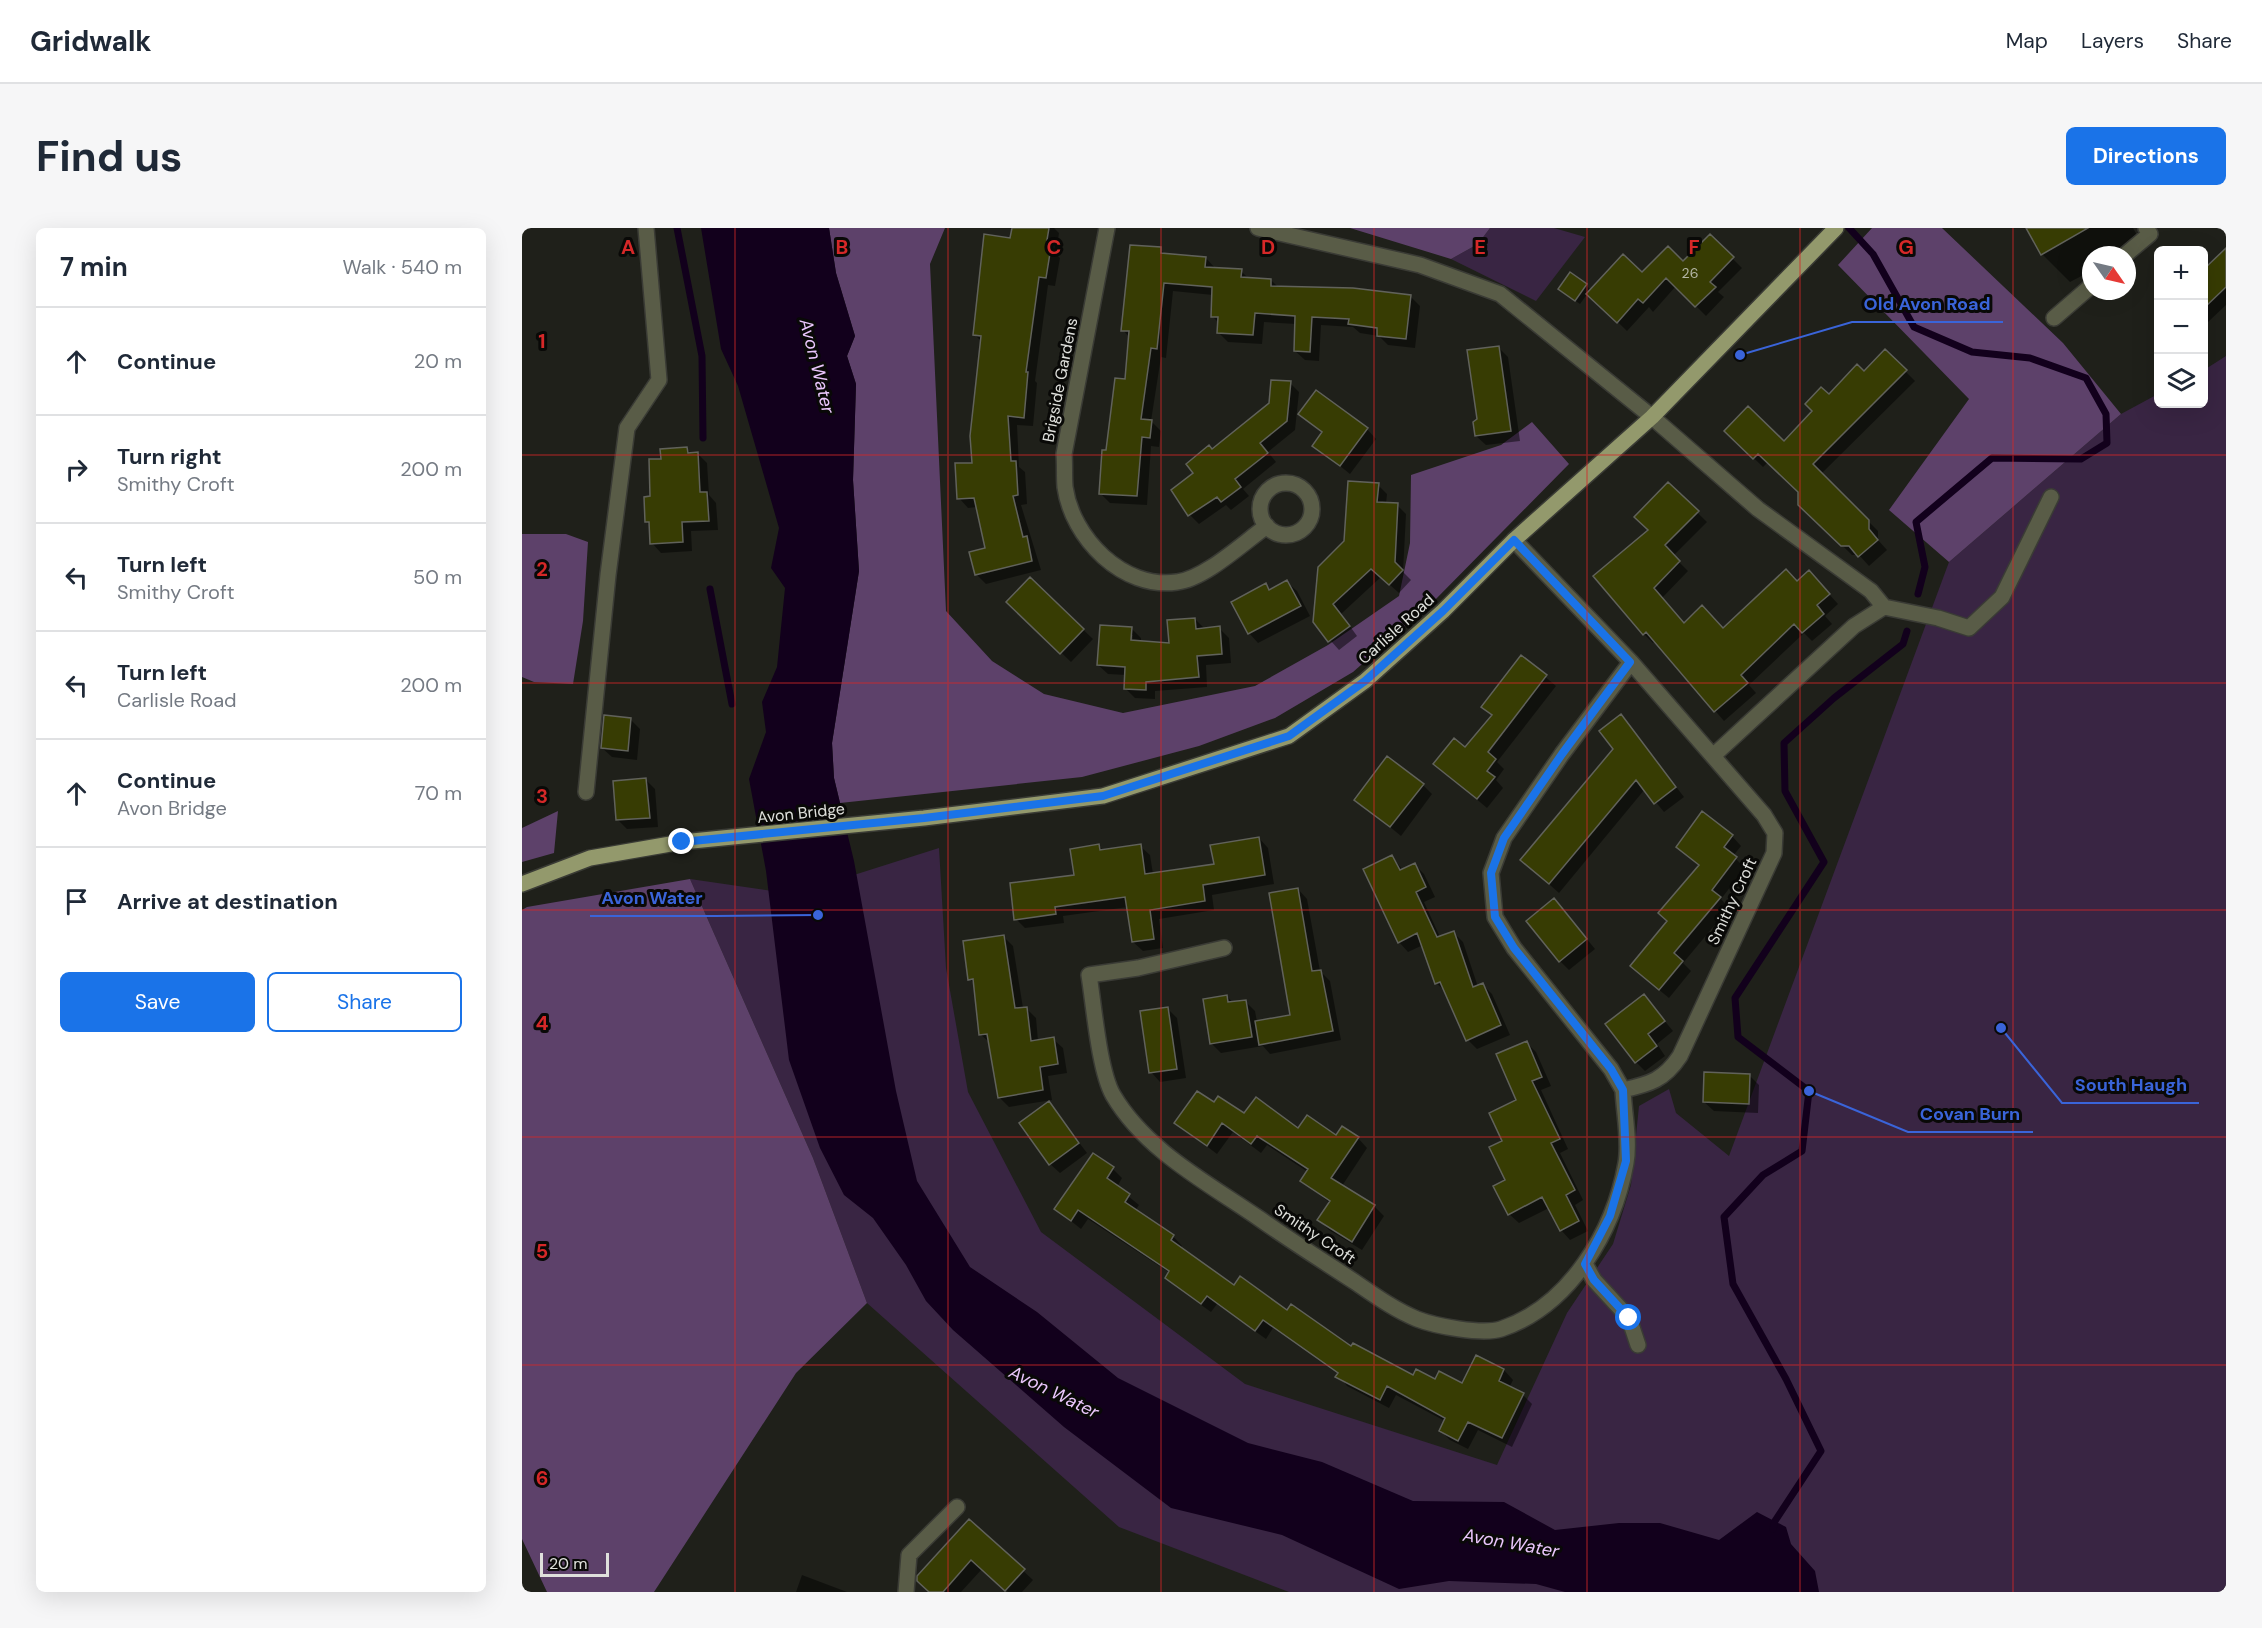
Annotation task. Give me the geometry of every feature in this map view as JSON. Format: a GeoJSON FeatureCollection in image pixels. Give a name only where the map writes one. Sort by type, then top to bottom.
{"type":"FeatureCollection","features":[{"type":"Feature","properties":{"kind":"main road","name":"Carlisle Road"},"geometry":{"type":"LineString","coordinates":[[924,818],[1103,796],[1289,736],[1365,681],[1443,611],[1514,540],[1652,417],[1836,228]]}},
{"type":"Feature","properties":{"kind":"main road","name":"Avon Bridge"},"geometry":{"type":"LineString","coordinates":[[522,884],[590,858],[682,842],[924,818]]}},
{"type":"Feature","properties":{"kind":"street"},"geometry":{"type":"LineString","coordinates":[[586,792],[608,575],[627,428],[659,380],[646,228]]}},
{"type":"Feature","properties":{"kind":"street","name":"Brigside Gardens"},"geometry":{"type":"LineString","coordinates":[[1107,228],[1064,454],[1065,488],[1071,508],[1101,557],[1122,572],[1149,582],[1178,582],[1204,571],[1267,526]]}},
{"type":"Feature","properties":{"kind":"street"},"geometry":{"type":"LineString","coordinates":[[1258,228],[1290,231],[1420,265],[1500,294],[1652,417],[1758,509],[1871,591],[1884,607],[1938,618],[1970,628],[2002,597],[2051,497]]}},
{"type":"Feature","properties":{"kind":"street"},"geometry":{"type":"LineString","coordinates":[[2136,246],[2150,234],[2146,228]]}},
{"type":"Feature","properties":{"kind":"street"},"geometry":{"type":"LineString","coordinates":[[2054,318],[2082,294]]}},
{"type":"Feature","properties":{"kind":"street","name":"Smithy Croft"},"geometry":{"type":"LineString","coordinates":[[1514,540],[1630,662],[1714,755],[1764,815],[1775,833],[1774,853],[1680,1056],[1669,1072],[1649,1084],[1623,1090]]}},
{"type":"Feature","properties":{"kind":"street"},"geometry":{"type":"LineString","coordinates":[[1714,755],[1854,626],[1884,607]]}},
{"type":"Feature","properties":{"kind":"street","name":"Smithy Croft"},"geometry":{"type":"LineString","coordinates":[[1224,948],[1138,968],[1089,975],[1103,1058],[1112,1092],[1133,1124],[1161,1150],[1317,1257],[1417,1319],[1459,1329],[1500,1329],[1550,1303],[1585,1264],[1610,1216],[1626,1161],[1623,1090],[1611,1069],[1514,948],[1495,917],[1491,873],[1504,838],[1630,662]]}},
{"type":"Feature","properties":{"kind":"street"},"geometry":{"type":"LineString","coordinates":[[1585,1264],[1594,1280],[1629,1318],[1638,1345]]}},
{"type":"Feature","properties":{"kind":"street"},"geometry":{"type":"LineString","coordinates":[[906,1592],[909,1555],[957,1507]]}},
{"type":"Feature","properties":{"kind":"shaded area"},"geometry":{"type":"Polygon","coordinates":[[[829,228],[945,228],[930,264],[946,611],[992,661],[1044,694],[1123,713],[1255,686],[1328,645],[1399,596],[1410,543],[1411,475],[1501,445],[1532,422],[1569,464],[1432,603],[1353,672],[1275,718],[1199,746],[1082,777],[840,803],[834,778],[832,743],[859,571],[853,480],[856,384],[847,356],[855,336],[836,273],[829,228]]]}},
{"type":"Feature","properties":{"kind":"shaded area"},"geometry":{"type":"Polygon","coordinates":[[[1350,228],[1490,228],[1478,244],[1451,259],[1350,228]]]}},
{"type":"Feature","properties":{"kind":"shaded area"},"geometry":{"type":"Polygon","coordinates":[[[1490,228],[1554,228],[1585,237],[1536,301],[1451,259],[1478,244],[1490,228]]]}},
{"type":"Feature","properties":{"kind":"shaded area"},"geometry":{"type":"Polygon","coordinates":[[[1872,228],[1942,228],[2063,343],[2121,414],[1949,562],[1889,510],[1969,399],[1838,265],[1872,228]]]}},
{"type":"Feature","properties":{"kind":"shaded area"},"geometry":{"type":"Polygon","coordinates":[[[2226,356],[2226,1592],[1289,1592],[1119,1527],[867,1303],[813,1158],[690,879],[794,894],[939,848],[946,968],[968,1092],[1041,1232],[1245,1384],[1497,1465],[1567,1313],[1613,1244],[1631,1185],[1639,1106],[1669,1089],[1676,1113],[1729,1156],[1949,562],[2121,414],[2154,396],[2154,408],[2208,408],[2208,367],[2226,356]]]}},
{"type":"Feature","properties":{"kind":"shaded area"},"geometry":{"type":"Polygon","coordinates":[[[522,534],[566,534],[588,542],[583,621],[573,684],[534,682],[522,677],[522,534]]]}},
{"type":"Feature","properties":{"kind":"shaded area"},"geometry":{"type":"Polygon","coordinates":[[[558,811],[554,853],[522,862],[522,828],[558,811]]]}},
{"type":"Feature","properties":{"kind":"shaded area"},"geometry":{"type":"Polygon","coordinates":[[[690,879],[813,1158],[867,1303],[796,1373],[654,1592],[547,1592],[522,1539],[522,910],[527,907],[690,879]]]}},
{"type":"Feature","properties":{"kind":"water","name":"Avon Water"},"geometry":{"type":"Polygon","coordinates":[[[701,228],[829,228],[836,273],[855,336],[847,356],[856,384],[853,480],[859,571],[832,743],[834,778],[854,861],[896,1091],[917,1181],[970,1267],[1037,1312],[1118,1378],[1248,1443],[1322,1462],[1413,1501],[1504,1502],[1555,1530],[1619,1523],[1660,1523],[1719,1540],[1757,1512],[1786,1527],[1791,1544],[1815,1571],[1819,1592],[1565,1592],[1536,1584],[1449,1581],[1399,1589],[1282,1535],[1171,1508],[1064,1427],[953,1330],[926,1301],[906,1265],[873,1218],[844,1195],[820,1148],[789,1060],[766,871],[749,779],[766,732],[762,702],[777,667],[785,588],[771,568],[779,528],[738,386],[721,349],[701,228]]]}},
{"type":"Feature","properties":{"kind":"building"},"geometry":{"type":"Polygon","coordinates":[[[1012,228],[1049,228],[1046,246],[1051,247],[1046,278],[1039,277],[1026,372],[1028,372],[1024,418],[1008,416],[1011,461],[1016,461],[1018,495],[1013,496],[1023,537],[1027,536],[1032,561],[975,575],[969,552],[985,548],[974,498],[957,499],[955,463],[972,463],[970,436],[981,336],[973,335],[984,234],[1010,238],[1012,228]]]}},
{"type":"Feature","properties":{"kind":"building"},"geometry":{"type":"Polygon","coordinates":[[[2026,228],[2088,228],[2041,255],[2026,228]]]}},
{"type":"Feature","properties":{"kind":"building"},"geometry":{"type":"Polygon","coordinates":[[[1710,234],[1734,257],[1710,282],[1716,287],[1695,307],[1666,278],[1643,303],[1638,299],[1617,323],[1586,294],[1623,254],[1642,272],[1668,246],[1683,261],[1710,234]]]}},
{"type":"Feature","properties":{"kind":"building"},"geometry":{"type":"Polygon","coordinates":[[[1130,245],[1161,247],[1161,253],[1206,257],[1205,267],[1242,269],[1241,277],[1271,279],[1271,286],[1353,288],[1411,295],[1406,339],[1377,336],[1377,328],[1348,324],[1349,319],[1312,317],[1310,352],[1294,351],[1295,316],[1255,313],[1253,335],[1217,333],[1218,317],[1211,317],[1212,287],[1164,283],[1157,349],[1151,348],[1141,419],[1152,420],[1150,438],[1142,437],[1137,496],[1099,494],[1102,450],[1106,450],[1115,378],[1125,379],[1129,331],[1121,331],[1130,245]]]}},
{"type":"Feature","properties":{"kind":"building"},"geometry":{"type":"Polygon","coordinates":[[[2226,248],[2226,287],[2208,304],[2208,300],[2208,265],[2226,248]]]}},
{"type":"Feature","properties":{"kind":"building"},"geometry":{"type":"Polygon","coordinates":[[[1570,272],[1587,284],[1575,301],[1558,289],[1570,272]]]}},
{"type":"Feature","properties":{"kind":"building"},"geometry":{"type":"Polygon","coordinates":[[[1499,346],[1511,431],[1475,436],[1473,422],[1477,419],[1467,350],[1499,346]]]}},
{"type":"Feature","properties":{"kind":"building"},"geometry":{"type":"Polygon","coordinates":[[[1885,349],[1907,370],[1813,464],[1869,520],[1869,529],[1878,540],[1858,557],[1849,546],[1841,546],[1798,505],[1798,492],[1758,454],[1753,459],[1724,431],[1748,406],[1784,441],[1812,411],[1805,404],[1821,387],[1829,394],[1857,364],[1864,371],[1885,349]]]}},
{"type":"Feature","properties":{"kind":"building"},"geometry":{"type":"Polygon","coordinates":[[[1271,380],[1291,381],[1287,421],[1260,443],[1268,453],[1235,479],[1241,487],[1221,502],[1217,497],[1188,516],[1171,490],[1193,473],[1186,464],[1209,445],[1212,449],[1269,403],[1271,380]]]}},
{"type":"Feature","properties":{"kind":"building"},"geometry":{"type":"Polygon","coordinates":[[[1316,390],[1368,428],[1340,466],[1312,446],[1322,432],[1298,414],[1316,390]]]}},
{"type":"Feature","properties":{"kind":"building"},"geometry":{"type":"Polygon","coordinates":[[[687,447],[688,453],[698,452],[700,492],[707,492],[709,521],[682,522],[683,542],[650,544],[649,522],[645,522],[644,497],[650,496],[649,459],[661,459],[660,449],[687,447]]]}},
{"type":"Feature","properties":{"kind":"building"},"geometry":{"type":"Polygon","coordinates":[[[1348,481],[1379,483],[1377,502],[1398,503],[1395,562],[1403,570],[1389,585],[1371,569],[1333,604],[1350,626],[1328,642],[1313,622],[1318,567],[1344,541],[1348,481]]]}},
{"type":"Feature","properties":{"kind":"building"},"geometry":{"type":"Polygon","coordinates":[[[1668,482],[1699,511],[1665,545],[1680,561],[1654,588],[1684,623],[1702,605],[1723,628],[1786,569],[1797,581],[1809,570],[1830,594],[1817,605],[1824,614],[1802,633],[1794,624],[1741,675],[1748,683],[1714,712],[1646,632],[1643,635],[1593,576],[1648,530],[1634,517],[1668,482]]]}},
{"type":"Feature","properties":{"kind":"building"},"geometry":{"type":"Polygon","coordinates":[[[1030,577],[1084,629],[1060,654],[1006,602],[1030,577]]]}},
{"type":"Feature","properties":{"kind":"building"},"geometry":{"type":"Polygon","coordinates":[[[1287,580],[1301,606],[1248,634],[1231,602],[1266,583],[1269,590],[1287,580]]]}},
{"type":"Feature","properties":{"kind":"building"},"geometry":{"type":"Polygon","coordinates":[[[1195,618],[1196,629],[1220,626],[1222,654],[1197,656],[1199,677],[1146,682],[1146,690],[1124,689],[1125,667],[1097,665],[1100,625],[1132,627],[1131,640],[1169,643],[1167,620],[1195,618]]]}},
{"type":"Feature","properties":{"kind":"building"},"geometry":{"type":"Polygon","coordinates":[[[1521,655],[1547,675],[1488,752],[1496,759],[1487,771],[1495,777],[1477,799],[1433,764],[1454,738],[1465,747],[1492,715],[1481,707],[1521,655]]]}},
{"type":"Feature","properties":{"kind":"building"},"geometry":{"type":"Polygon","coordinates":[[[1621,714],[1676,787],[1654,804],[1636,780],[1549,884],[1520,860],[1613,749],[1599,731],[1621,714]]]}},
{"type":"Feature","properties":{"kind":"building"},"geometry":{"type":"Polygon","coordinates":[[[604,715],[631,718],[628,751],[601,748],[604,715]]]}},
{"type":"Feature","properties":{"kind":"building"},"geometry":{"type":"Polygon","coordinates":[[[1387,756],[1424,784],[1390,827],[1354,800],[1387,756]]]}},
{"type":"Feature","properties":{"kind":"building"},"geometry":{"type":"Polygon","coordinates":[[[646,778],[650,818],[616,820],[613,781],[646,778]]]}},
{"type":"Feature","properties":{"kind":"building"},"geometry":{"type":"Polygon","coordinates":[[[1702,811],[1733,835],[1724,847],[1737,857],[1712,890],[1721,897],[1674,953],[1683,961],[1659,990],[1630,966],[1667,921],[1658,913],[1699,865],[1676,847],[1702,811]]]}},
{"type":"Feature","properties":{"kind":"building"},"geometry":{"type":"Polygon","coordinates":[[[1259,837],[1265,875],[1203,885],[1205,901],[1150,910],[1154,939],[1132,942],[1125,897],[1055,907],[1056,914],[1014,920],[1010,883],[1074,875],[1070,849],[1099,844],[1100,850],[1141,844],[1145,874],[1214,864],[1210,845],[1259,837]]]}},
{"type":"Feature","properties":{"kind":"building"},"geometry":{"type":"Polygon","coordinates":[[[1392,855],[1400,870],[1415,863],[1426,887],[1416,892],[1437,937],[1454,931],[1473,987],[1483,983],[1501,1025],[1466,1041],[1440,982],[1435,984],[1417,933],[1398,943],[1363,869],[1392,855]]]}},
{"type":"Feature","properties":{"kind":"building"},"geometry":{"type":"Polygon","coordinates":[[[1298,888],[1312,971],[1321,970],[1333,1031],[1259,1045],[1255,1021],[1290,1015],[1269,893],[1298,888]]]}},
{"type":"Feature","properties":{"kind":"building"},"geometry":{"type":"Polygon","coordinates":[[[1554,898],[1587,939],[1559,962],[1526,921],[1554,898]]]}},
{"type":"Feature","properties":{"kind":"building"},"geometry":{"type":"Polygon","coordinates":[[[1004,935],[1015,1008],[1027,1007],[1031,1041],[1054,1037],[1058,1064],[1040,1067],[1043,1090],[998,1098],[987,1034],[979,1035],[973,979],[968,980],[963,941],[1004,935]]]}},
{"type":"Feature","properties":{"kind":"building"},"geometry":{"type":"Polygon","coordinates":[[[1644,994],[1665,1021],[1648,1034],[1657,1046],[1635,1063],[1605,1024],[1644,994]]]}},
{"type":"Feature","properties":{"kind":"building"},"geometry":{"type":"Polygon","coordinates":[[[1227,995],[1228,1002],[1246,1000],[1252,1037],[1210,1044],[1203,999],[1227,995]]]}},
{"type":"Feature","properties":{"kind":"building"},"geometry":{"type":"Polygon","coordinates":[[[1168,1007],[1177,1069],[1149,1073],[1140,1011],[1168,1007]]]}},
{"type":"Feature","properties":{"kind":"building"},"geometry":{"type":"Polygon","coordinates":[[[1527,1041],[1542,1077],[1532,1081],[1560,1139],[1551,1143],[1575,1190],[1566,1195],[1579,1221],[1560,1231],[1542,1197],[1508,1215],[1493,1186],[1505,1180],[1489,1147],[1502,1141],[1489,1113],[1516,1100],[1496,1054],[1527,1041]]]}},
{"type":"Feature","properties":{"kind":"building"},"geometry":{"type":"Polygon","coordinates":[[[1704,1072],[1750,1074],[1749,1104],[1703,1102],[1704,1072]]]}},
{"type":"Feature","properties":{"kind":"building"},"geometry":{"type":"Polygon","coordinates":[[[1197,1091],[1214,1102],[1218,1096],[1244,1113],[1256,1097],[1298,1128],[1307,1115],[1336,1135],[1342,1126],[1359,1137],[1331,1178],[1375,1205],[1352,1242],[1317,1220],[1330,1201],[1300,1181],[1308,1169],[1257,1136],[1251,1144],[1222,1123],[1207,1146],[1174,1123],[1197,1091]]]}},
{"type":"Feature","properties":{"kind":"building"},"geometry":{"type":"Polygon","coordinates":[[[1049,1101],[1079,1143],[1049,1165],[1019,1123],[1049,1101]]]}},
{"type":"Feature","properties":{"kind":"building"},"geometry":{"type":"Polygon","coordinates":[[[1093,1153],[1114,1167],[1107,1178],[1130,1194],[1125,1202],[1174,1235],[1171,1240],[1234,1285],[1240,1276],[1287,1310],[1291,1304],[1351,1346],[1353,1343],[1413,1375],[1416,1369],[1435,1379],[1439,1371],[1462,1383],[1476,1355],[1504,1369],[1499,1381],[1524,1393],[1502,1438],[1468,1422],[1458,1441],[1439,1431],[1445,1418],[1387,1386],[1380,1400],[1335,1377],[1338,1373],[1263,1320],[1255,1331],[1207,1296],[1201,1304],[1165,1278],[1169,1271],[1078,1210],[1071,1221],[1054,1209],[1093,1153]]]}},
{"type":"Feature","properties":{"kind":"building"},"geometry":{"type":"Polygon","coordinates":[[[969,1519],[1025,1569],[1005,1591],[971,1560],[943,1592],[929,1592],[917,1581],[917,1576],[969,1519]]]}},
{"type":"Feature","properties":{"kind":"waterway"},"geometry":{"type":"LineString","coordinates":[[677,228],[702,356],[703,438]]}},
{"type":"Feature","properties":{"kind":"waterway"},"geometry":{"type":"LineString","coordinates":[[1849,228],[1873,254],[1914,327],[1972,352],[2030,358],[2086,378],[2106,414],[2107,443],[2081,459],[1992,458],[1916,522],[1925,567],[1918,594]]}},
{"type":"Feature","properties":{"kind":"waterway"},"geometry":{"type":"LineString","coordinates":[[710,589],[732,704]]}},
{"type":"Feature","properties":{"kind":"waterway"},"geometry":{"type":"LineString","coordinates":[[1773,1529],[1775,1521],[1821,1451],[1786,1379],[1733,1284],[1724,1217],[1763,1175],[1802,1151],[1809,1091],[1738,1037],[1735,998],[1824,862],[1785,791],[1784,743],[1834,698],[1903,644],[1907,631]]}},
{"type":"Feature","properties":{"kind":"place","name":"Old Avon Road"},"geometry":{"type":"Point","coordinates":[1740,355]}},
{"type":"Feature","properties":{"kind":"place","name":"Avon Water"},"geometry":{"type":"Point","coordinates":[818,915]}},
{"type":"Feature","properties":{"kind":"place","name":"South Haugh"},"geometry":{"type":"Point","coordinates":[2001,1028]}},
{"type":"Feature","properties":{"kind":"place","name":"Covan Burn"},"geometry":{"type":"Point","coordinates":[1809,1091]}},
{"type":"Feature","properties":{"kind":"route"},"geometry":{"type":"LineString","coordinates":[[682,842],[924,818],[1103,796],[1202,766],[1289,736],[1365,681],[1443,611],[1514,540],[1630,662],[1504,838],[1491,873],[1495,917],[1514,948],[1611,1069],[1623,1090],[1626,1161],[1610,1216],[1585,1264],[1594,1280],[1629,1318]]}}]}
